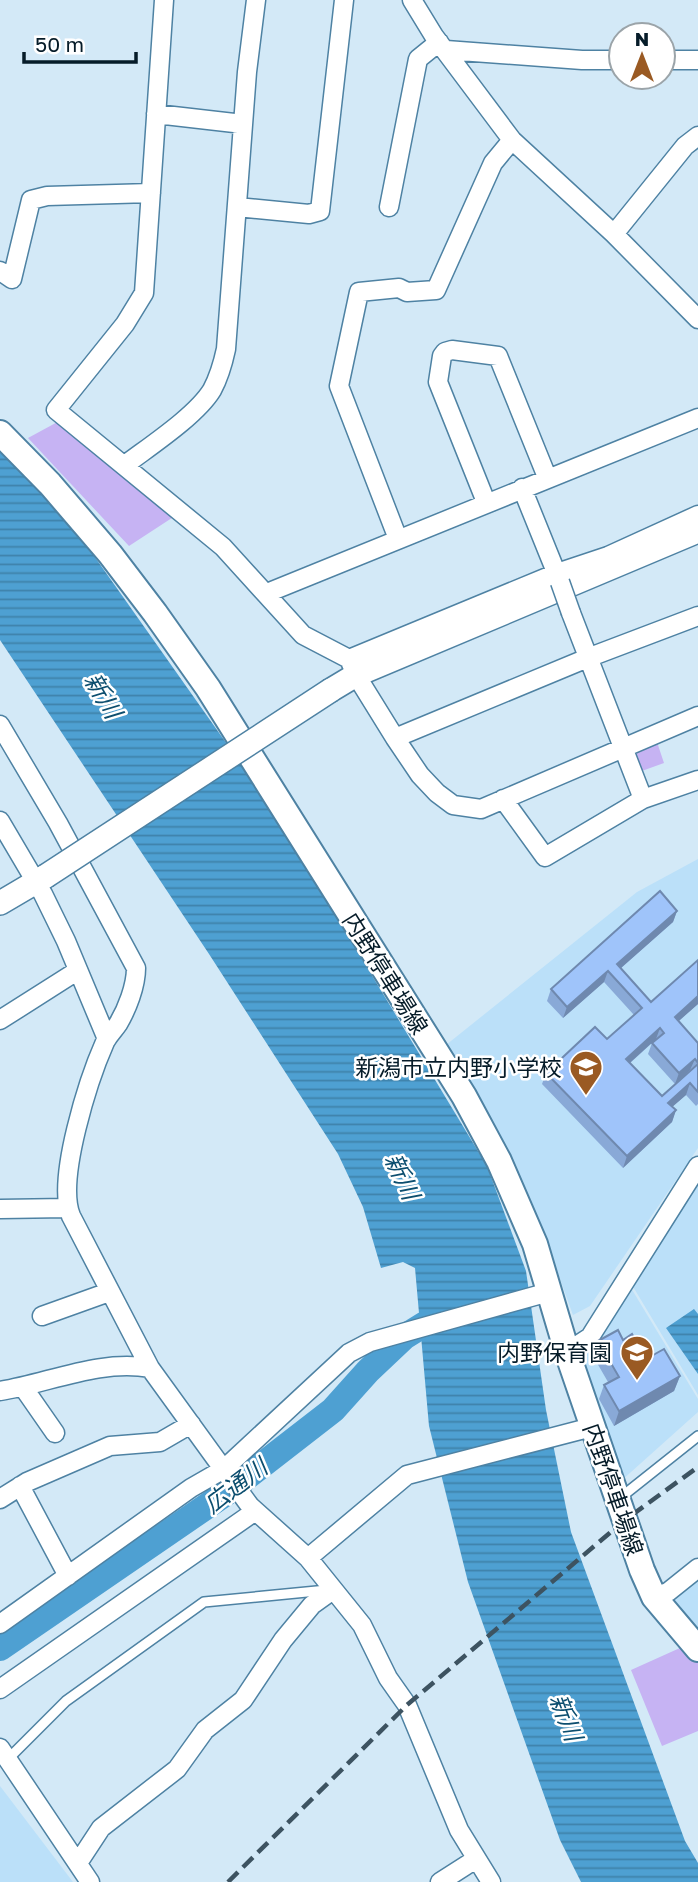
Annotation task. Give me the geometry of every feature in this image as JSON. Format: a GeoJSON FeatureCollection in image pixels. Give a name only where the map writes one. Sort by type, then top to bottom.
{"type":"FeatureCollection","features":[{"type":"Feature","properties":{"kind":"main road","name":"内野停車場線"},"geometry":{"type":"LineString","coordinates":[[0,433],[50,484],[110,554],[155,613],[229,721],[464,1096],[519,1202],[535,1244],[567,1352],[642,1570],[654,1597],[698,1649]]}},
{"type":"Feature","properties":{"kind":"street"},"geometry":{"type":"LineString","coordinates":[[164,0],[144,293],[125,324],[57,410],[223,547],[303,635],[352,667],[420,775],[437,793],[453,804],[481,809],[698,716]]}},
{"type":"Feature","properties":{"kind":"street"},"geometry":{"type":"LineString","coordinates":[[125,465],[193,412],[211,392],[220,371],[226,349],[243,124],[256,0]]}},
{"type":"Feature","properties":{"kind":"street"},"geometry":{"type":"LineString","coordinates":[[237,207],[309,214],[320,211],[344,0]]}},
{"type":"Feature","properties":{"kind":"street"},"geometry":{"type":"LineString","coordinates":[[412,0],[512,140],[614,234],[698,319]]}},
{"type":"Feature","properties":{"kind":"street"},"geometry":{"type":"LineString","coordinates":[[389,207],[418,59],[443,46],[582,60],[607,60]]}},
{"type":"Feature","properties":{"kind":"street"},"geometry":{"type":"LineString","coordinates":[[677,60],[698,60]]}},
{"type":"Feature","properties":{"kind":"street"},"geometry":{"type":"LineString","coordinates":[[156,114],[243,124]]}},
{"type":"Feature","properties":{"kind":"street"},"geometry":{"type":"LineString","coordinates":[[614,234],[685,146],[698,136]]}},
{"type":"Feature","properties":{"kind":"street"},"geometry":{"type":"LineString","coordinates":[[398,539],[339,386],[359,292],[399,288],[407,292],[436,290],[493,163],[512,140]]}},
{"type":"Feature","properties":{"kind":"street"},"geometry":{"type":"LineString","coordinates":[[0,271],[12,279],[31,200],[47,196],[151,193]]}},
{"type":"Feature","properties":{"kind":"street"},"geometry":{"type":"LineString","coordinates":[[486,502],[438,382],[442,356],[452,349],[498,356],[547,477]]}},
{"type":"Feature","properties":{"kind":"street"},"geometry":{"type":"LineString","coordinates":[[267,593],[547,477],[698,418]]}},
{"type":"Feature","properties":{"kind":"street"},"geometry":{"type":"LineString","coordinates":[[522,488],[643,799]]}},
{"type":"Feature","properties":{"kind":"street"},"geometry":{"type":"LineString","coordinates":[[0,903],[331,690],[352,667],[698,515]]}},
{"type":"Feature","properties":{"kind":"street"},"geometry":{"type":"LineString","coordinates":[[352,667],[698,531]]}},
{"type":"Feature","properties":{"kind":"street"},"geometry":{"type":"LineString","coordinates":[[395,738],[590,657],[698,616]]}},
{"type":"Feature","properties":{"kind":"street"},"geometry":{"type":"LineString","coordinates":[[0,725],[45,799],[136,968],[136,979],[129,998],[119,1022],[107,1039],[82,1106],[69,1165],[68,1208],[150,1368],[252,1509],[308,1558],[362,1625],[388,1678],[407,1705],[459,1830],[491,1882]]}},
{"type":"Feature","properties":{"kind":"street"},"geometry":{"type":"LineString","coordinates":[[503,799],[545,857],[643,799],[698,780]]}},
{"type":"Feature","properties":{"kind":"street"},"geometry":{"type":"LineString","coordinates":[[0,821],[41,879],[107,1039]]}},
{"type":"Feature","properties":{"kind":"street"},"geometry":{"type":"LineString","coordinates":[[0,1020],[77,971]]}},
{"type":"Feature","properties":{"kind":"street"},"geometry":{"type":"LineString","coordinates":[[567,1352],[590,1337],[698,1166]]}},
{"type":"Feature","properties":{"kind":"street"},"geometry":{"type":"LineString","coordinates":[[0,1209],[68,1208]]}},
{"type":"Feature","properties":{"kind":"street"},"geometry":{"type":"LineString","coordinates":[[42,1316],[109,1292]]}},
{"type":"Feature","properties":{"kind":"street"},"geometry":{"type":"LineString","coordinates":[[1,1620],[191,1488],[226,1472],[349,1353],[370,1342],[549,1293]]}},
{"type":"Feature","properties":{"kind":"street"},"geometry":{"type":"LineString","coordinates":[[0,1391],[103,1367],[135,1365],[150,1368]]}},
{"type":"Feature","properties":{"kind":"street"},"geometry":{"type":"LineString","coordinates":[[0,1404],[23,1387]]}},
{"type":"Feature","properties":{"kind":"street"},"geometry":{"type":"LineString","coordinates":[[23,1387],[55,1433]]}},
{"type":"Feature","properties":{"kind":"street"},"geometry":{"type":"LineString","coordinates":[[0,1499],[20,1486],[110,1446],[160,1442],[191,1424]]}},
{"type":"Feature","properties":{"kind":"street"},"geometry":{"type":"LineString","coordinates":[[308,1558],[407,1475],[592,1427]]}},
{"type":"Feature","properties":{"kind":"street"},"geometry":{"type":"LineString","coordinates":[[20,1486],[68,1576]]}},
{"type":"Feature","properties":{"kind":"street"},"geometry":{"type":"LineString","coordinates":[[0,1689],[252,1509]]}},
{"type":"Feature","properties":{"kind":"street"},"geometry":{"type":"LineString","coordinates":[[654,1597],[668,1592],[698,1568]]}},
{"type":"Feature","properties":{"kind":"street"},"geometry":{"type":"LineString","coordinates":[[78,1863],[101,1828],[177,1769],[205,1730],[243,1700],[283,1640],[312,1605],[333,1590]]}},
{"type":"Feature","properties":{"kind":"street"},"geometry":{"type":"LineString","coordinates":[[4,1754],[90,1882]]}},
{"type":"Feature","properties":{"kind":"street"},"geometry":{"type":"LineString","coordinates":[[440,1882],[477,1858]]}},
{"type":"Feature","properties":{"kind":"lane"},"geometry":{"type":"LineString","coordinates":[[619,1500],[698,1436]]}},
{"type":"Feature","properties":{"kind":"lane"},"geometry":{"type":"LineString","coordinates":[[4,1754],[66,1701],[204,1602],[333,1590]]}},
{"type":"Feature","properties":{"kind":"shaded area"},"geometry":{"type":"Polygon","coordinates":[[[63,419],[178,514],[129,546],[28,438],[63,419]]]}},
{"type":"Feature","properties":{"kind":"shaded area"},"geometry":{"type":"Polygon","coordinates":[[[657,742],[664,763],[639,772],[632,751],[657,742]]]}},
{"type":"Feature","properties":{"kind":"shaded area","name":"新潟市立内野小学校"},"geometry":{"type":"Polygon","coordinates":[[[698,859],[698,1148],[590,1306],[573,1315],[539,1221],[446,1045],[637,892],[698,859]]]}},
{"type":"Feature","properties":{"kind":"shaded area"},"geometry":{"type":"Polygon","coordinates":[[[698,1185],[698,1395],[629,1280],[698,1185]]]}},
{"type":"Feature","properties":{"kind":"shaded area","name":"内野保育園"},"geometry":{"type":"Polygon","coordinates":[[[628,1283],[698,1399],[698,1412],[621,1481],[581,1364],[628,1283]]]}},
{"type":"Feature","properties":{"kind":"shaded area"},"geometry":{"type":"Polygon","coordinates":[[[698,1576],[698,1639],[664,1602],[698,1576]]]}},
{"type":"Feature","properties":{"kind":"shaded area"},"geometry":{"type":"Polygon","coordinates":[[[691,1643],[698,1653],[698,1731],[662,1746],[631,1670],[691,1643]]]}},
{"type":"Feature","properties":{"kind":"shaded area"},"geometry":{"type":"Polygon","coordinates":[[[0,1786],[73,1882],[0,1882],[0,1786]]]}},
{"type":"Feature","properties":{"kind":"water","name":"新川"},"geometry":{"type":"Polygon","coordinates":[[[0,438],[27,461],[263,795],[487,1166],[526,1271],[546,1410],[571,1532],[685,1841],[698,1863],[698,1882],[581,1882],[560,1840],[468,1582],[429,1426],[415,1268],[403,1262],[381,1268],[363,1207],[338,1154],[209,954],[0,640],[0,438]]]}},
{"type":"Feature","properties":{"kind":"water"},"geometry":{"type":"Polygon","coordinates":[[[694,1309],[698,1314],[698,1374],[666,1328],[694,1309]]]}},
{"type":"Feature","properties":{"kind":"building"},"geometry":{"type":"Polygon","coordinates":[[[660,891],[677,911],[617,964],[651,1002],[698,960],[698,996],[675,1017],[698,1043],[698,1063],[695,1059],[679,1073],[652,1043],[664,1033],[660,1028],[626,1059],[662,1096],[698,1064],[698,1092],[690,1083],[668,1103],[676,1110],[627,1156],[546,1073],[595,1027],[607,1039],[642,1008],[608,971],[567,1007],[551,989],[660,891]]]}},
{"type":"Feature","properties":{"kind":"building"},"geometry":{"type":"Polygon","coordinates":[[[618,1330],[623,1340],[632,1334],[646,1359],[664,1349],[680,1376],[619,1411],[604,1385],[619,1377],[598,1341],[618,1330]]]}},
{"type":"Feature","properties":{"kind":"waterway","name":"広通川"},"geometry":{"type":"LineString","coordinates":[[0,1648],[226,1493],[333,1410],[368,1371],[404,1337],[425,1324]]}},
{"type":"Feature","properties":{"kind":"railway"},"geometry":{"type":"LineString","coordinates":[[228,1882],[407,1705],[625,1520],[698,1467]]}},
{"type":"Feature","properties":{"kind":"place","name":"新潟市立内野小学校"},"geometry":{"type":"Point","coordinates":[586,1097]}},
{"type":"Feature","properties":{"kind":"place","name":"内野保育園"},"geometry":{"type":"Point","coordinates":[637,1382]}}]}
